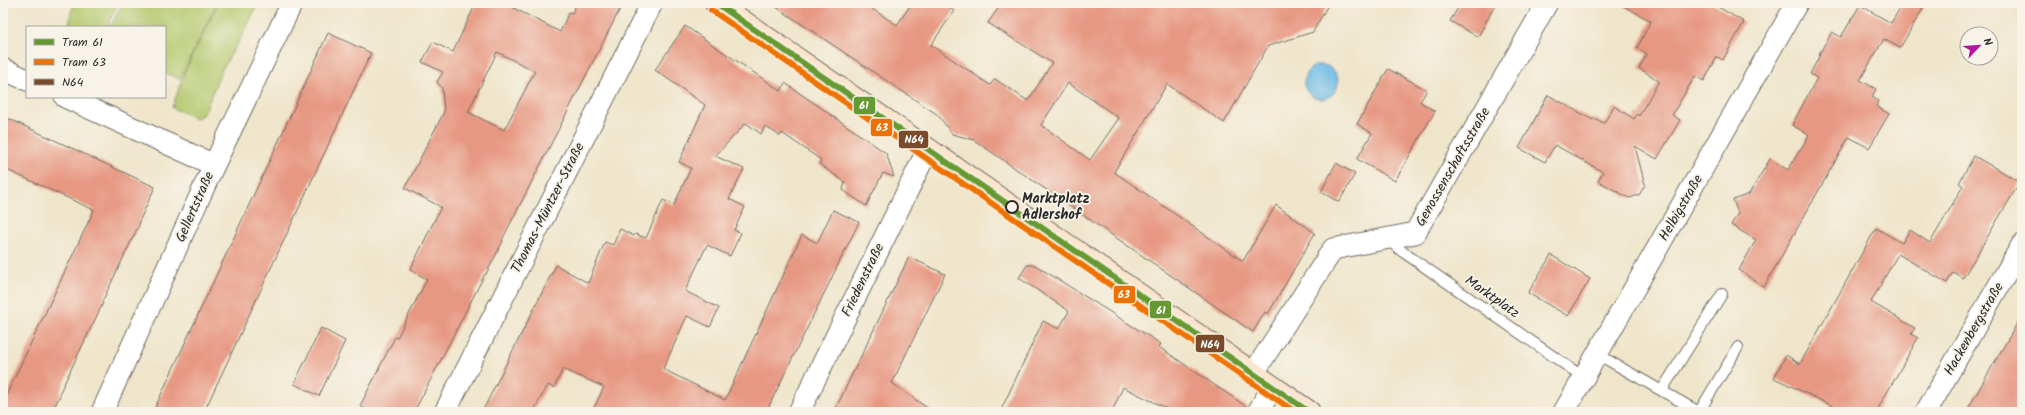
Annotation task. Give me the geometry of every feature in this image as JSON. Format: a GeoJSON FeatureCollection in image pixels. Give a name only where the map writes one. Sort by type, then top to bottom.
{"type":"FeatureCollection","features":[{"type":"Feature","properties":{"kind":"street","name":"Gellertstraße"},"geometry":{"type":"LineString","coordinates":[[102,412],[214,165],[292,3]]}},
{"type":"Feature","properties":{"kind":"street","name":"Thomas-Müntzer-Straße"},"geometry":{"type":"LineString","coordinates":[[445,412],[652,3]]}},
{"type":"Feature","properties":{"kind":"street"},"geometry":{"type":"LineString","coordinates":[[716,3],[1272,388],[1309,412]]}},
{"type":"Feature","properties":{"kind":"street","name":"Genossenschaftsstraße"},"geometry":{"type":"LineString","coordinates":[[1253,374],[1333,249],[1370,240],[1386,239],[1415,233],[1547,3]]}},
{"type":"Feature","properties":{"kind":"street","name":"Helbigstraße"},"geometry":{"type":"LineString","coordinates":[[1564,412],[1797,3]]}},
{"type":"Feature","properties":{"kind":"street"},"geometry":{"type":"LineString","coordinates":[[3,69],[26,80]]}},
{"type":"Feature","properties":{"kind":"street"},"geometry":{"type":"LineString","coordinates":[[67,98],[214,165]]}},
{"type":"Feature","properties":{"kind":"street","name":"Friedenstraße"},"geometry":{"type":"LineString","coordinates":[[799,412],[928,149]]}},
{"type":"Feature","properties":{"kind":"street","name":"Hackenbergstraße"},"geometry":{"type":"LineString","coordinates":[[1926,412],[2022,245]]}},
{"type":"Feature","properties":{"kind":"street"},"geometry":{"type":"LineString","coordinates":[[1258,412],[1272,388]]}},
{"type":"Feature","properties":{"kind":"lane","name":"Marktplatz"},"geometry":{"type":"LineString","coordinates":[[1386,239],[1583,377]]}},
{"type":"Feature","properties":{"kind":"lane"},"geometry":{"type":"LineString","coordinates":[[1662,390],[1722,294]]}},
{"type":"Feature","properties":{"kind":"lane"},"geometry":{"type":"LineString","coordinates":[[1597,354],[1699,412],[1738,346]]}},
{"type":"Feature","properties":{"kind":"green space"},"geometry":{"type":"Polygon","coordinates":[[[75,3],[118,3],[107,26],[69,26],[71,12],[75,3]]]}},
{"type":"Feature","properties":{"kind":"green space"},"geometry":{"type":"Polygon","coordinates":[[[123,3],[217,3],[180,79],[166,73],[166,26],[111,26],[123,3]]]}},
{"type":"Feature","properties":{"kind":"green space"},"geometry":{"type":"Polygon","coordinates":[[[218,3],[258,3],[246,29],[221,71],[206,109],[202,115],[196,118],[172,108],[185,71],[218,3]]]}},
{"type":"Feature","properties":{"kind":"water"},"geometry":{"type":"Polygon","coordinates":[[[1318,65],[1324,65],[1328,66],[1335,72],[1338,82],[1337,89],[1331,96],[1324,99],[1318,99],[1314,98],[1307,92],[1304,85],[1304,79],[1305,75],[1311,68],[1318,65]]]}},
{"type":"Feature","properties":{"kind":"building"},"geometry":{"type":"Polygon","coordinates":[[[476,3],[504,3],[560,32],[569,12],[572,13],[577,3],[623,3],[502,240],[503,241],[414,412],[372,412],[360,406],[395,337],[397,338],[427,279],[410,270],[441,207],[405,188],[444,112],[442,88],[437,82],[443,72],[422,62],[433,42],[453,52],[476,3]],[[497,52],[468,112],[504,130],[535,71],[497,52]]]}},
{"type":"Feature","properties":{"kind":"building"},"geometry":{"type":"Polygon","coordinates":[[[770,3],[863,3],[897,25],[912,3],[942,3],[954,11],[931,45],[990,85],[995,79],[1028,101],[1052,63],[988,23],[1002,3],[1329,3],[1313,32],[1268,46],[1224,123],[1167,84],[1114,172],[1243,261],[1276,205],[1315,233],[1268,314],[1265,312],[1253,332],[974,140],[952,134],[938,115],[770,3]],[[1068,83],[1041,125],[1090,160],[1119,118],[1068,83]]]}},
{"type":"Feature","properties":{"kind":"building"},"geometry":{"type":"Polygon","coordinates":[[[1461,3],[1496,3],[1478,37],[1450,21],[1461,3]]]}},
{"type":"Feature","properties":{"kind":"building"},"geometry":{"type":"Polygon","coordinates":[[[1618,3],[1711,3],[1744,22],[1723,60],[1717,57],[1704,81],[1695,76],[1672,115],[1680,120],[1657,159],[1635,146],[1645,185],[1639,195],[1629,198],[1598,181],[1603,172],[1555,145],[1545,162],[1519,148],[1548,95],[1593,120],[1594,118],[1604,123],[1614,106],[1634,119],[1637,114],[1639,116],[1659,81],[1639,68],[1647,54],[1637,48],[1651,21],[1618,3]]]}},
{"type":"Feature","properties":{"kind":"building"},"geometry":{"type":"Polygon","coordinates":[[[1903,3],[1926,3],[1900,48],[1884,39],[1860,80],[1876,89],[1872,97],[1878,101],[1876,106],[1889,114],[1869,148],[1849,137],[1764,287],[1739,270],[1756,240],[1731,225],[1738,213],[1733,200],[1749,194],[1770,159],[1788,170],[1809,135],[1792,125],[1817,78],[1810,74],[1820,55],[1819,54],[1832,32],[1841,37],[1860,5],[1891,23],[1903,3]]]}},
{"type":"Feature","properties":{"kind":"building"},"geometry":{"type":"Polygon","coordinates":[[[685,26],[781,91],[785,83],[886,153],[894,177],[883,173],[866,206],[843,190],[845,182],[819,164],[821,160],[782,133],[780,136],[765,126],[761,134],[746,123],[715,156],[744,169],[729,199],[745,207],[734,230],[741,233],[730,256],[707,245],[685,291],[719,308],[710,327],[687,316],[663,369],[725,400],[802,235],[817,243],[833,210],[859,222],[766,412],[592,412],[604,387],[563,369],[554,388],[548,385],[533,412],[482,412],[556,265],[588,283],[605,242],[613,245],[620,229],[634,236],[635,234],[646,238],[663,200],[674,205],[691,168],[679,162],[705,105],[655,70],[685,26]]]}},
{"type":"Feature","properties":{"kind":"building"},"geometry":{"type":"Polygon","coordinates":[[[328,33],[371,53],[204,412],[153,412],[299,97],[328,33]]]}},
{"type":"Feature","properties":{"kind":"building"},"geometry":{"type":"Polygon","coordinates":[[[1388,69],[1427,90],[1420,102],[1435,111],[1395,181],[1357,159],[1372,133],[1357,124],[1388,69]]]}},
{"type":"Feature","properties":{"kind":"building"},"geometry":{"type":"Polygon","coordinates":[[[3,116],[155,187],[139,222],[140,223],[52,412],[3,412],[3,402],[94,210],[3,168],[3,116]]]}},
{"type":"Feature","properties":{"kind":"building"},"geometry":{"type":"Polygon","coordinates":[[[1974,156],[2020,182],[1963,278],[1953,272],[1947,283],[1898,254],[1871,302],[1915,328],[1911,334],[1918,338],[1876,412],[1845,412],[1774,378],[1786,355],[1800,364],[1876,228],[1902,243],[1910,230],[1930,243],[1963,186],[1959,183],[1974,156]]]}},
{"type":"Feature","properties":{"kind":"building"},"geometry":{"type":"Polygon","coordinates":[[[1336,163],[1355,174],[1339,202],[1321,192],[1336,163]]]}},
{"type":"Feature","properties":{"kind":"building"},"geometry":{"type":"Polygon","coordinates":[[[1551,255],[1590,279],[1568,316],[1528,293],[1551,255]]]}},
{"type":"Feature","properties":{"kind":"building"},"geometry":{"type":"Polygon","coordinates":[[[909,257],[945,274],[892,383],[933,412],[834,412],[909,257]]]}},
{"type":"Feature","properties":{"kind":"building"},"geometry":{"type":"Polygon","coordinates":[[[1027,265],[1035,265],[1161,344],[1159,347],[1247,407],[1246,412],[1174,412],[1123,387],[1112,412],[1000,412],[1043,321],[1059,329],[1069,311],[1019,278],[1027,265]]]}},
{"type":"Feature","properties":{"kind":"building"},"geometry":{"type":"Polygon","coordinates":[[[2022,315],[2022,412],[1966,412],[1993,365],[2022,315]]]}},
{"type":"Feature","properties":{"kind":"building"},"geometry":{"type":"Polygon","coordinates":[[[321,328],[345,341],[319,396],[294,384],[321,328]]]}},
{"type":"Feature","properties":{"kind":"tram line","name":"61"},"geometry":{"type":"LineString","coordinates":[[716,3],[1309,412]]}},
{"type":"Feature","properties":{"kind":"tram line","name":"63"},"geometry":{"type":"LineString","coordinates":[[711,10],[1295,412]]}},
{"type":"Feature","properties":{"kind":"transit line","name":"N64"},"geometry":{"type":"LineString","coordinates":[[716,3],[1309,412]]}},
{"type":"Feature","properties":{"kind":"place","name":"Marktplatz Adlershof"},"geometry":{"type":"Point","coordinates":[1012,207]}}]}
